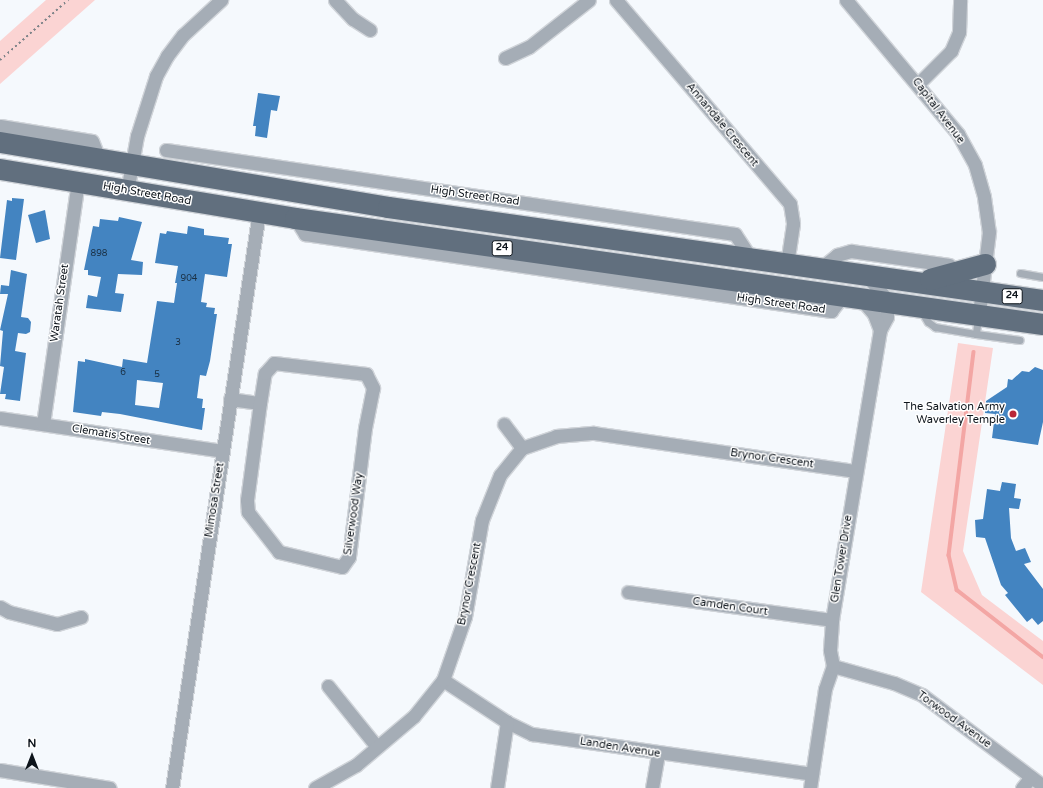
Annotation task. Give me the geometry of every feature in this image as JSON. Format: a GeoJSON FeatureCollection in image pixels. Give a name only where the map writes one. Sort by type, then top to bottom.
{"type":"FeatureCollection","features":[{"type":"Feature","properties":{"kind":"main road","name":"24"},"geometry":{"type":"LineString","coordinates":[[0,142],[132,162],[182,162],[388,207],[867,275],[920,275],[982,291],[1043,300]]}},
{"type":"Feature","properties":{"kind":"main road"},"geometry":{"type":"LineString","coordinates":[[176,200],[182,162]]}},
{"type":"Feature","properties":{"kind":"main road","name":"High Street Road"},"geometry":{"type":"LineString","coordinates":[[0,169],[127,192],[295,218],[852,299],[979,314],[1043,324]]}},
{"type":"Feature","properties":{"kind":"main road"},"geometry":{"type":"LineString","coordinates":[[920,275],[985,264]]}},
{"type":"Feature","properties":{"kind":"street"},"geometry":{"type":"LineString","coordinates":[[127,192],[136,136],[156,76],[167,56],[183,35],[221,0]]}},
{"type":"Feature","properties":{"kind":"street"},"geometry":{"type":"LineString","coordinates":[[335,0],[353,19],[370,30]]}},
{"type":"Feature","properties":{"kind":"street"},"geometry":{"type":"LineString","coordinates":[[505,58],[529,47],[589,0]]}},
{"type":"Feature","properties":{"kind":"street","name":"Annandale Crescent"},"geometry":{"type":"LineString","coordinates":[[616,0],[790,204],[793,224],[787,264]]}},
{"type":"Feature","properties":{"kind":"street","name":"Capital Avenue"},"geometry":{"type":"LineString","coordinates":[[846,0],[918,84],[958,134],[975,165],[984,197],[989,232],[979,314]]}},
{"type":"Feature","properties":{"kind":"street"},"geometry":{"type":"LineString","coordinates":[[918,84],[951,51],[959,32],[960,0]]}},
{"type":"Feature","properties":{"kind":"street"},"geometry":{"type":"LineString","coordinates":[[0,126],[92,141],[99,158]]}},
{"type":"Feature","properties":{"kind":"street"},"geometry":{"type":"LineString","coordinates":[[166,150],[182,162]]}},
{"type":"Feature","properties":{"kind":"street","name":"Waratah Street"},"geometry":{"type":"LineString","coordinates":[[43,424],[78,182]]}},
{"type":"Feature","properties":{"kind":"street","name":"Mimosa Street"},"geometry":{"type":"LineString","coordinates":[[172,788],[259,212]]}},
{"type":"Feature","properties":{"kind":"street"},"geometry":{"type":"LineString","coordinates":[[821,268],[837,255],[851,251],[920,275],[949,265]]}},
{"type":"Feature","properties":{"kind":"street"},"geometry":{"type":"LineString","coordinates":[[867,275],[883,292],[888,304]]}},
{"type":"Feature","properties":{"kind":"street"},"geometry":{"type":"LineString","coordinates":[[852,299],[874,314],[880,330]]}},
{"type":"Feature","properties":{"kind":"street","name":"Glen Tower Drive"},"geometry":{"type":"LineString","coordinates":[[834,666],[830,650],[832,620],[880,330],[887,317],[888,304]]}},
{"type":"Feature","properties":{"kind":"street","name":"Silverwood Way"},"geometry":{"type":"LineString","coordinates":[[274,363],[366,374],[373,388],[365,428],[348,556],[342,567],[279,552],[248,512],[247,500],[260,403],[265,373],[274,363]]}},
{"type":"Feature","properties":{"kind":"street"},"geometry":{"type":"LineString","coordinates":[[230,399],[260,403]]}},
{"type":"Feature","properties":{"kind":"street","name":"Clematis Street"},"geometry":{"type":"LineString","coordinates":[[0,418],[223,451]]}},
{"type":"Feature","properties":{"kind":"street"},"geometry":{"type":"LineString","coordinates":[[504,424],[522,448]]}},
{"type":"Feature","properties":{"kind":"street","name":"Brynor Crescent"},"geometry":{"type":"LineString","coordinates":[[315,788],[356,765],[414,716],[443,680],[465,617],[482,520],[500,475],[522,448],[556,436],[594,433],[856,471]]}},
{"type":"Feature","properties":{"kind":"street","name":"Camden Court"},"geometry":{"type":"LineString","coordinates":[[628,592],[832,620]]}},
{"type":"Feature","properties":{"kind":"street"},"geometry":{"type":"LineString","coordinates":[[0,607],[9,612],[57,624],[81,617]]}},
{"type":"Feature","properties":{"kind":"street"},"geometry":{"type":"LineString","coordinates":[[810,788],[825,689],[834,666]]}},
{"type":"Feature","properties":{"kind":"street","name":"Torwood Avenue"},"geometry":{"type":"LineString","coordinates":[[834,666],[894,683],[922,695],[1043,786]]}},
{"type":"Feature","properties":{"kind":"street","name":"Landen Avenue"},"geometry":{"type":"LineString","coordinates":[[443,680],[507,722],[532,734],[658,754],[812,774]]}},
{"type":"Feature","properties":{"kind":"street"},"geometry":{"type":"LineString","coordinates":[[328,686],[377,747]]}},
{"type":"Feature","properties":{"kind":"street"},"geometry":{"type":"LineString","coordinates":[[497,788],[507,722]]}},
{"type":"Feature","properties":{"kind":"street"},"geometry":{"type":"LineString","coordinates":[[652,788],[658,754]]}},
{"type":"Feature","properties":{"kind":"street"},"geometry":{"type":"LineString","coordinates":[[0,770],[110,788]]}},
{"type":"Feature","properties":{"kind":"street"},"geometry":{"type":"LineString","coordinates":[[1022,788],[1031,777]]}},
{"type":"Feature","properties":{"kind":"lane"},"geometry":{"type":"LineString","coordinates":[[1020,273],[1043,277]]}},
{"type":"Feature","properties":{"kind":"lane"},"geometry":{"type":"LineString","coordinates":[[920,307],[923,317],[936,327],[1020,340]]}},
{"type":"Feature","properties":{"kind":"lane"},"geometry":{"type":"LineString","coordinates":[[976,334],[979,314]]}},
{"type":"Feature","properties":{"kind":"path"},"geometry":{"type":"LineString","coordinates":[[0,60],[68,0]]}},
{"type":"Feature","properties":{"kind":"shaded area"},"geometry":{"type":"Polygon","coordinates":[[[46,0],[95,0],[0,84],[0,41],[46,0]]]}},
{"type":"Feature","properties":{"kind":"shaded area"},"geometry":{"type":"Polygon","coordinates":[[[958,343],[993,348],[963,551],[982,595],[1043,641],[1043,685],[921,592],[958,343]]]}},
{"type":"Feature","properties":{"kind":"building"},"geometry":{"type":"Polygon","coordinates":[[[258,93],[280,96],[277,111],[271,110],[267,138],[255,136],[256,126],[253,126],[258,93]]]}},
{"type":"Feature","properties":{"kind":"building"},"geometry":{"type":"Polygon","coordinates":[[[12,198],[24,199],[16,260],[0,258],[7,200],[12,201],[12,198]]]}},
{"type":"Feature","properties":{"kind":"building"},"geometry":{"type":"Polygon","coordinates":[[[45,210],[50,239],[36,243],[28,215],[45,210]]]}},
{"type":"Feature","properties":{"kind":"building"},"geometry":{"type":"Polygon","coordinates":[[[119,217],[142,222],[131,260],[143,262],[142,275],[118,274],[115,293],[124,294],[121,312],[86,308],[88,295],[97,297],[101,277],[88,275],[88,270],[84,270],[93,226],[99,227],[100,219],[118,221],[119,217]]]}},
{"type":"Feature","properties":{"kind":"building"},"geometry":{"type":"Polygon","coordinates":[[[188,226],[204,229],[204,235],[229,238],[228,244],[232,244],[227,277],[205,274],[201,302],[207,303],[206,307],[215,308],[214,314],[217,314],[210,361],[206,376],[200,375],[197,398],[203,399],[202,408],[205,408],[202,430],[120,414],[102,412],[101,416],[73,412],[78,361],[85,362],[85,359],[122,367],[123,359],[147,363],[157,301],[174,303],[177,283],[175,283],[178,266],[155,263],[160,233],[166,234],[167,231],[187,234],[188,226]],[[137,380],[135,405],[159,408],[163,383],[137,380]]]}},
{"type":"Feature","properties":{"kind":"building"},"geometry":{"type":"Polygon","coordinates":[[[11,270],[27,274],[21,317],[28,318],[31,322],[30,332],[26,334],[18,333],[15,351],[26,353],[20,401],[5,399],[6,394],[0,394],[4,367],[0,366],[3,331],[0,330],[8,294],[0,294],[1,285],[9,286],[11,270]]]}},
{"type":"Feature","properties":{"kind":"building"},"geometry":{"type":"Polygon","coordinates":[[[1035,367],[1043,370],[1043,422],[1038,445],[992,438],[995,414],[985,413],[986,401],[1007,387],[1008,379],[1012,380],[1022,371],[1029,372],[1035,367]]]}},
{"type":"Feature","properties":{"kind":"building"},"geometry":{"type":"Polygon","coordinates":[[[1002,482],[1016,484],[1014,498],[1021,499],[1019,509],[1009,508],[1011,538],[1016,551],[1025,548],[1031,562],[1024,564],[1043,589],[1043,621],[1038,625],[1032,618],[1027,622],[1005,595],[1008,593],[1001,585],[985,538],[976,537],[975,520],[983,519],[987,489],[1000,491],[1002,482]]]}},
{"type":"Feature","properties":{"kind":"waterway"},"geometry":{"type":"LineString","coordinates":[[974,352],[949,555],[957,590],[1043,657]]}},
{"type":"Feature","properties":{"kind":"place","name":"The Salvation Army Waverley Temple"},"geometry":{"type":"Point","coordinates":[1013,414]}}]}
